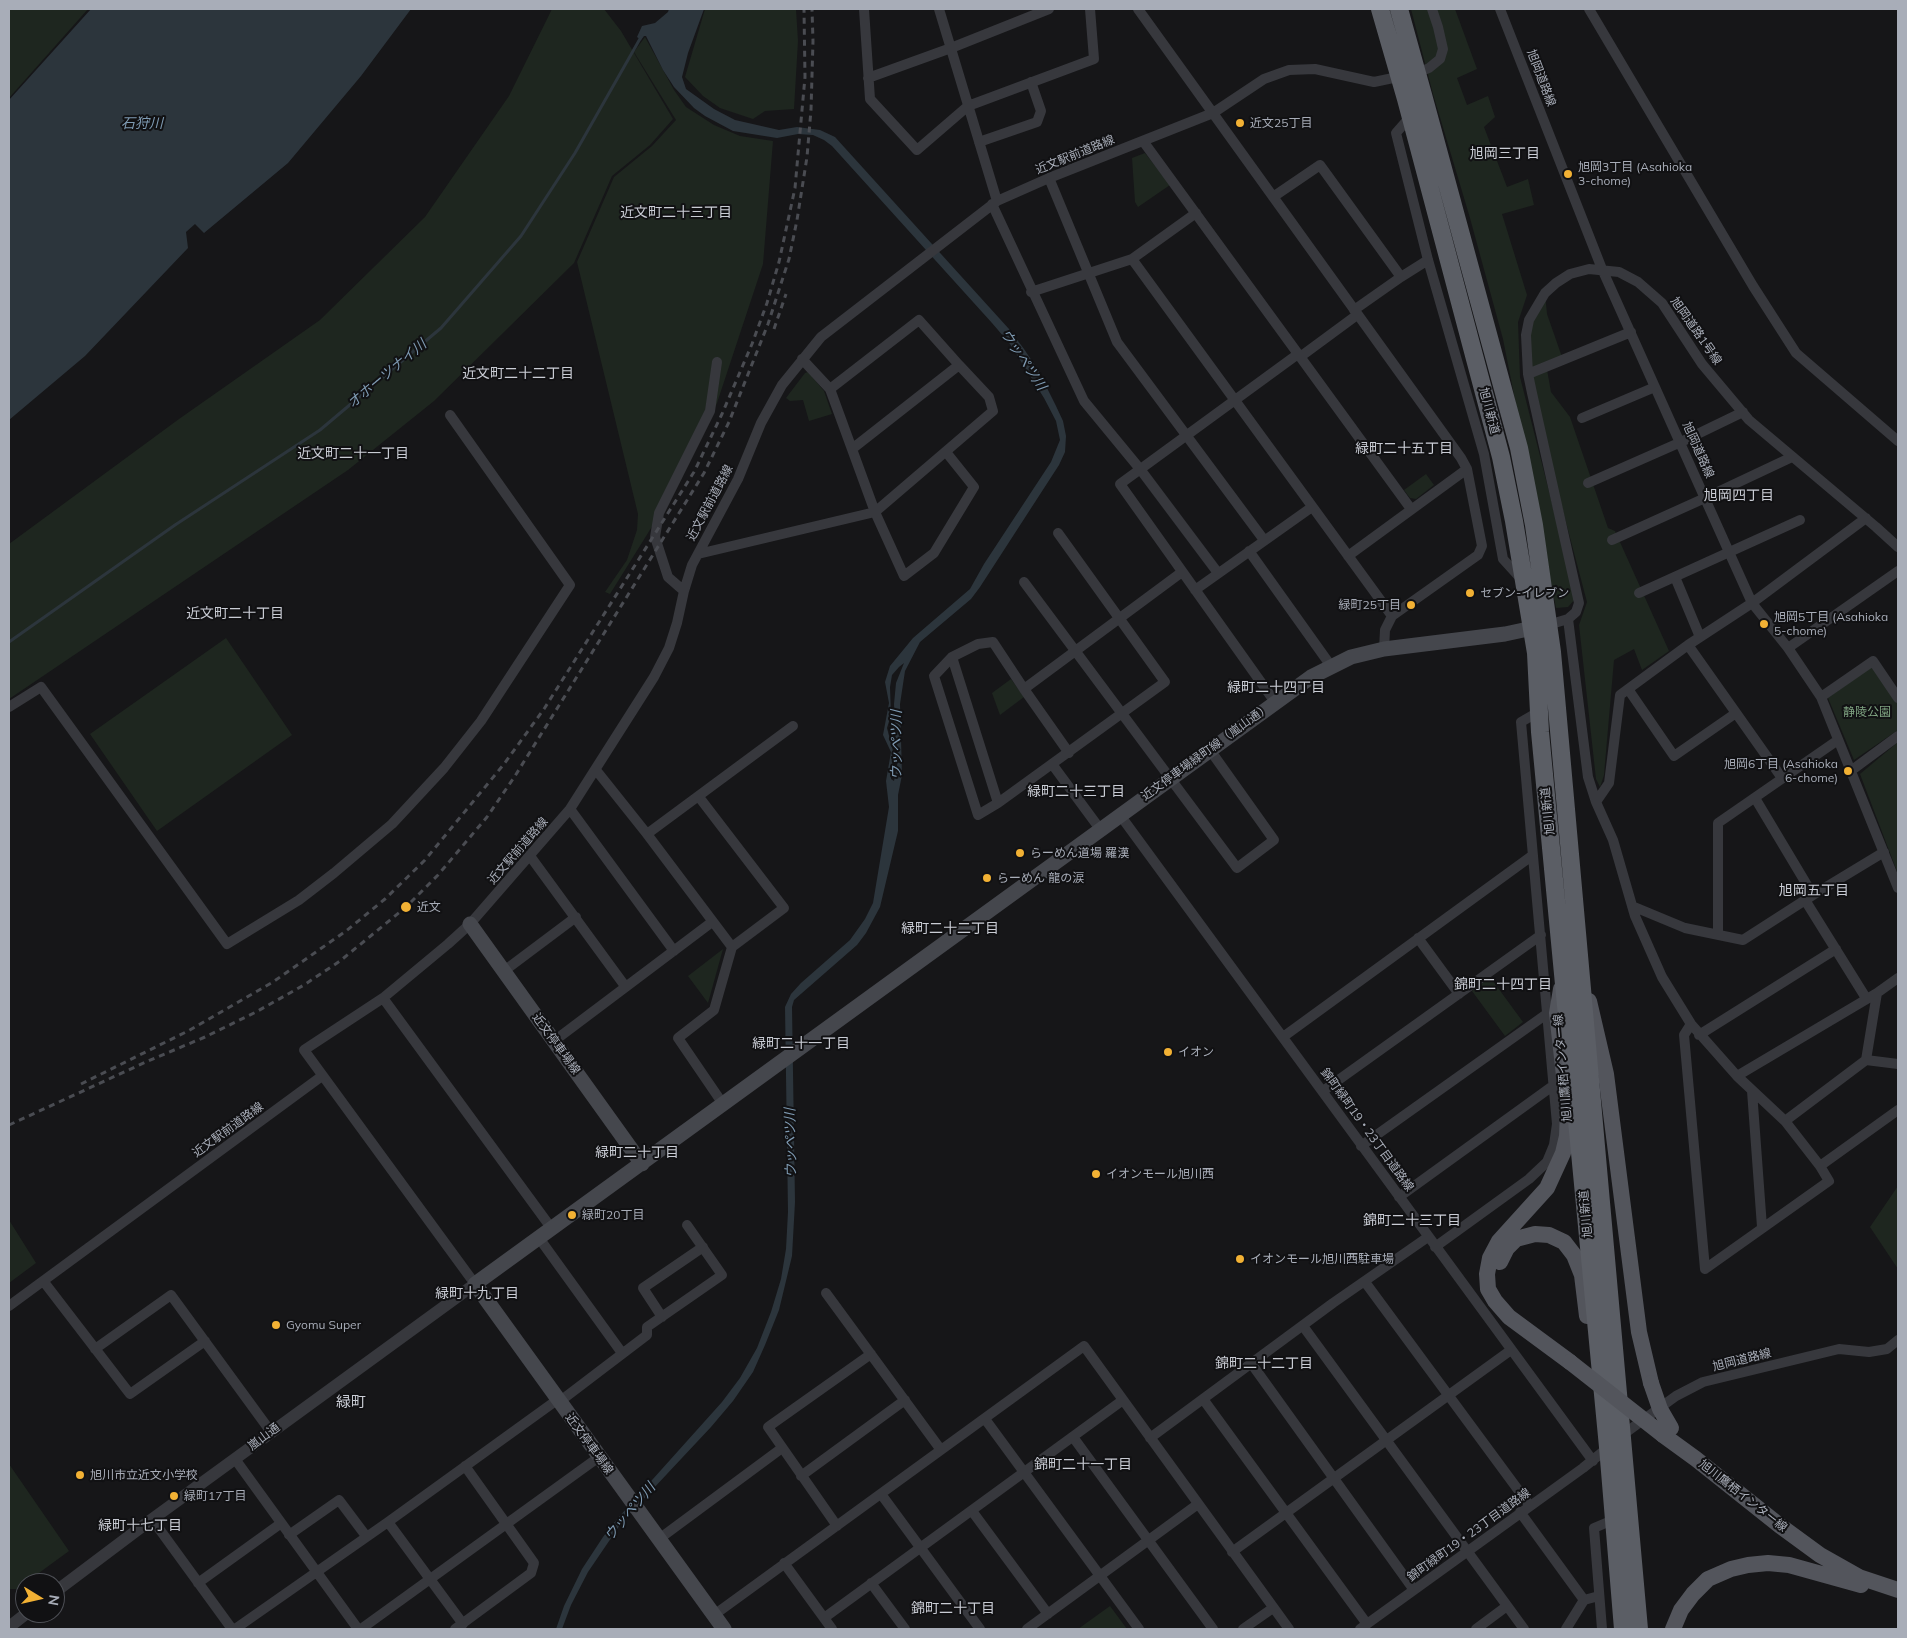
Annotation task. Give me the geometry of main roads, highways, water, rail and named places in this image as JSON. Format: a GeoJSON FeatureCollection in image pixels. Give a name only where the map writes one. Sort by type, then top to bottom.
{"type":"FeatureCollection","features":[{"type":"Feature","properties":{"kind":"highway","name":"旭川新道"},"geometry":{"type":"LineString","coordinates":[[1380,9],[1501,457],[1524,583],[1540,627],[1536,653],[1541,742],[1564,972],[1604,1417],[1614,1442],[1613,1520],[1622,1629]]}},
{"type":"Feature","properties":{"kind":"highway","name":"旭川新道"},"geometry":{"type":"LineString","coordinates":[[1399,9],[1519,448],[1534,525],[1540,627],[1578,955],[1614,1442],[1639,1629]]}},
{"type":"Feature","properties":{"kind":"main road","name":"近文停車場緑町線（嵐山通）"},"geometry":{"type":"LineString","coordinates":[[642,1164],[1310,677],[1350,657],[1384,649],[1504,634],[1540,627]]}},
{"type":"Feature","properties":{"kind":"main road","name":"近文停車場線"},"geometry":{"type":"LineString","coordinates":[[470,924],[642,1164],[474,1284],[724,1629]]}},
{"type":"Feature","properties":{"kind":"main road"},"geometry":{"type":"LineString","coordinates":[[1578,955],[1606,1074],[1639,1332],[1651,1383],[1667,1432]]}},
{"type":"Feature","properties":{"kind":"main road","name":"旭川鷹栖インター線"},"geometry":{"type":"LineString","coordinates":[[1564,972],[1557,1013],[1568,1111],[1564,1154],[1547,1188],[1499,1241],[1490,1258],[1487,1274],[1488,1288],[1494,1301],[1509,1317],[1667,1432],[1696,1459],[1820,1555],[1859,1577],[1898,1590]]}},
{"type":"Feature","properties":{"kind":"main road","name":"旭川鷹栖インター線"},"geometry":{"type":"LineString","coordinates":[[1530,1331],[1510,1310],[1499,1293],[1496,1276],[1500,1259],[1516,1239],[1535,1234],[1549,1235],[1564,1242],[1574,1255],[1582,1275],[1592,1356],[1604,1417]]}},
{"type":"Feature","properties":{"kind":"main road"},"geometry":{"type":"LineString","coordinates":[[1673,1629],[1681,1610],[1708,1579],[1731,1569],[1748,1565],[1768,1563],[1790,1565],[1858,1585],[1898,1590]]}},
{"type":"Feature","properties":{"kind":"water","name":"石狩川"},"geometry":{"type":"Polygon","coordinates":[[[91,9],[411,9],[361,76],[288,163],[204,233],[195,224],[186,232],[188,248],[85,356],[9,420],[9,100],[91,9]]]}},
{"type":"Feature","properties":{"kind":"water","name":"ウッペツ川"},"geometry":{"type":"Polygon","coordinates":[[[669,9],[704,9],[688,53],[682,77],[686,89],[714,109],[735,120],[779,130],[797,127],[820,130],[835,137],[1009,329],[1038,370],[1063,421],[1066,436],[1065,452],[1059,465],[980,587],[971,599],[920,642],[905,671],[900,704],[902,775],[898,795],[898,831],[880,907],[857,945],[794,1000],[792,1007],[795,1202],[792,1256],[779,1310],[765,1345],[753,1372],[733,1401],[622,1522],[588,1572],[571,1605],[562,1629],[556,1629],[564,1606],[582,1569],[603,1537],[722,1402],[740,1378],[757,1348],[781,1279],[786,1249],[788,1212],[785,1007],[791,994],[801,983],[850,940],[865,919],[873,903],[889,807],[886,781],[891,752],[883,735],[889,703],[885,682],[890,666],[913,638],[970,589],[984,564],[1051,462],[1060,440],[1056,421],[1010,344],[832,146],[813,135],[798,134],[777,138],[733,131],[694,108],[674,87],[646,36],[641,40],[637,37],[642,26],[655,23],[669,9]],[[904,663],[892,675],[890,687],[891,715],[887,728],[894,755],[891,779],[894,781],[898,760],[894,704],[896,683],[904,663]]]}},
{"type":"Feature","properties":{"kind":"waterway","name":"オホーツナイ川"},"geometry":{"type":"LineString","coordinates":[[9,642],[175,525],[320,430],[441,328],[521,236],[575,153],[641,37]]}},
{"type":"Feature","properties":{"kind":"railway"},"geometry":{"type":"LineString","coordinates":[[81,1084],[188,1031],[273,982],[346,931],[385,899],[425,860],[504,764],[544,709],[694,472],[722,414],[752,344],[779,262],[795,188],[805,77],[804,9]]}},
{"type":"Feature","properties":{"kind":"railway"},"geometry":{"type":"LineString","coordinates":[[9,1125],[205,1037],[256,1012],[304,985],[340,961],[406,907],[438,875],[487,817],[515,776],[704,473],[729,422],[768,324],[789,259],[797,220],[807,157],[811,110],[812,9]]}},
{"type":"Feature","properties":{"kind":"railway"},"geometry":{"type":"LineString","coordinates":[[774,329],[786,294]]}},
{"type":"Feature","properties":{"kind":"place","name":"近文25丁目"},"geometry":{"type":"Point","coordinates":[1240,123]}},
{"type":"Feature","properties":{"kind":"place","name":"旭岡3丁目 (Asahioka 3-chome)"},"geometry":{"type":"Point","coordinates":[1568,174]}},
{"type":"Feature","properties":{"kind":"place","name":"セブン-イレブン"},"geometry":{"type":"Point","coordinates":[1470,593]}},
{"type":"Feature","properties":{"kind":"place","name":"緑町25丁目"},"geometry":{"type":"Point","coordinates":[1411,605]}},
{"type":"Feature","properties":{"kind":"place","name":"旭岡5丁目 (Asahioka 5-chome)"},"geometry":{"type":"Point","coordinates":[1764,624]}},
{"type":"Feature","properties":{"kind":"place","name":"旭岡6丁目 (Asahioka 6-chome)"},"geometry":{"type":"Point","coordinates":[1848,771]}},
{"type":"Feature","properties":{"kind":"place","name":"らーめん道場 羅漢"},"geometry":{"type":"Point","coordinates":[1020,853]}},
{"type":"Feature","properties":{"kind":"place","name":"らーめん 龍の涙"},"geometry":{"type":"Point","coordinates":[987,878]}},
{"type":"Feature","properties":{"kind":"place","name":"近文"},"geometry":{"type":"Point","coordinates":[406,907]}},
{"type":"Feature","properties":{"kind":"place","name":"イオン"},"geometry":{"type":"Point","coordinates":[1168,1052]}},
{"type":"Feature","properties":{"kind":"place","name":"イオンモール旭川西"},"geometry":{"type":"Point","coordinates":[1096,1174]}},
{"type":"Feature","properties":{"kind":"place","name":"緑町20丁目"},"geometry":{"type":"Point","coordinates":[572,1215]}},
{"type":"Feature","properties":{"kind":"place","name":"イオンモール旭川西駐車場"},"geometry":{"type":"Point","coordinates":[1240,1259]}},
{"type":"Feature","properties":{"kind":"place","name":"Gyomu Super"},"geometry":{"type":"Point","coordinates":[276,1325]}},
{"type":"Feature","properties":{"kind":"place","name":"旭川市立近文小学校"},"geometry":{"type":"Point","coordinates":[80,1475]}},
{"type":"Feature","properties":{"kind":"place","name":"緑町17丁目"},"geometry":{"type":"Point","coordinates":[174,1496]}},
{"type":"Feature","properties":{"kind":"district","name":"旭岡三丁目"},"geometry":{"type":"Point","coordinates":[1505,154]}},
{"type":"Feature","properties":{"kind":"district","name":"近文町二十三丁目"},"geometry":{"type":"Point","coordinates":[676,213]}},
{"type":"Feature","properties":{"kind":"district","name":"近文町二十二丁目"},"geometry":{"type":"Point","coordinates":[518,374]}},
{"type":"Feature","properties":{"kind":"district","name":"緑町二十五丁目"},"geometry":{"type":"Point","coordinates":[1404,449]}},
{"type":"Feature","properties":{"kind":"district","name":"近文町二十一丁目"},"geometry":{"type":"Point","coordinates":[353,454]}},
{"type":"Feature","properties":{"kind":"district","name":"旭岡四丁目"},"geometry":{"type":"Point","coordinates":[1739,496]}},
{"type":"Feature","properties":{"kind":"district","name":"近文町二十丁目"},"geometry":{"type":"Point","coordinates":[235,614]}},
{"type":"Feature","properties":{"kind":"district","name":"緑町二十四丁目"},"geometry":{"type":"Point","coordinates":[1276,688]}},
{"type":"Feature","properties":{"kind":"district","name":"緑町二十三丁目"},"geometry":{"type":"Point","coordinates":[1076,792]}},
{"type":"Feature","properties":{"kind":"district","name":"旭岡五丁目"},"geometry":{"type":"Point","coordinates":[1814,891]}},
{"type":"Feature","properties":{"kind":"district","name":"緑町二十二丁目"},"geometry":{"type":"Point","coordinates":[950,929]}},
{"type":"Feature","properties":{"kind":"district","name":"錦町二十四丁目"},"geometry":{"type":"Point","coordinates":[1503,985]}},
{"type":"Feature","properties":{"kind":"district","name":"緑町二十一丁目"},"geometry":{"type":"Point","coordinates":[801,1044]}},
{"type":"Feature","properties":{"kind":"district","name":"緑町二十丁目"},"geometry":{"type":"Point","coordinates":[637,1153]}},
{"type":"Feature","properties":{"kind":"district","name":"錦町二十三丁目"},"geometry":{"type":"Point","coordinates":[1412,1221]}},
{"type":"Feature","properties":{"kind":"district","name":"緑町十九丁目"},"geometry":{"type":"Point","coordinates":[477,1294]}},
{"type":"Feature","properties":{"kind":"district","name":"錦町二十二丁目"},"geometry":{"type":"Point","coordinates":[1264,1364]}},
{"type":"Feature","properties":{"kind":"district","name":"緑町"},"geometry":{"type":"Point","coordinates":[351,1402]}},
{"type":"Feature","properties":{"kind":"district","name":"錦町二十一丁目"},"geometry":{"type":"Point","coordinates":[1083,1465]}},
{"type":"Feature","properties":{"kind":"district","name":"緑町十七丁目"},"geometry":{"type":"Point","coordinates":[140,1526]}},
{"type":"Feature","properties":{"kind":"district","name":"錦町二十丁目"},"geometry":{"type":"Point","coordinates":[953,1609]}},
{"type":"Feature","properties":{"kind":"park label","name":"静陵公園"},"geometry":{"type":"Point","coordinates":[1867,712]}}]}
